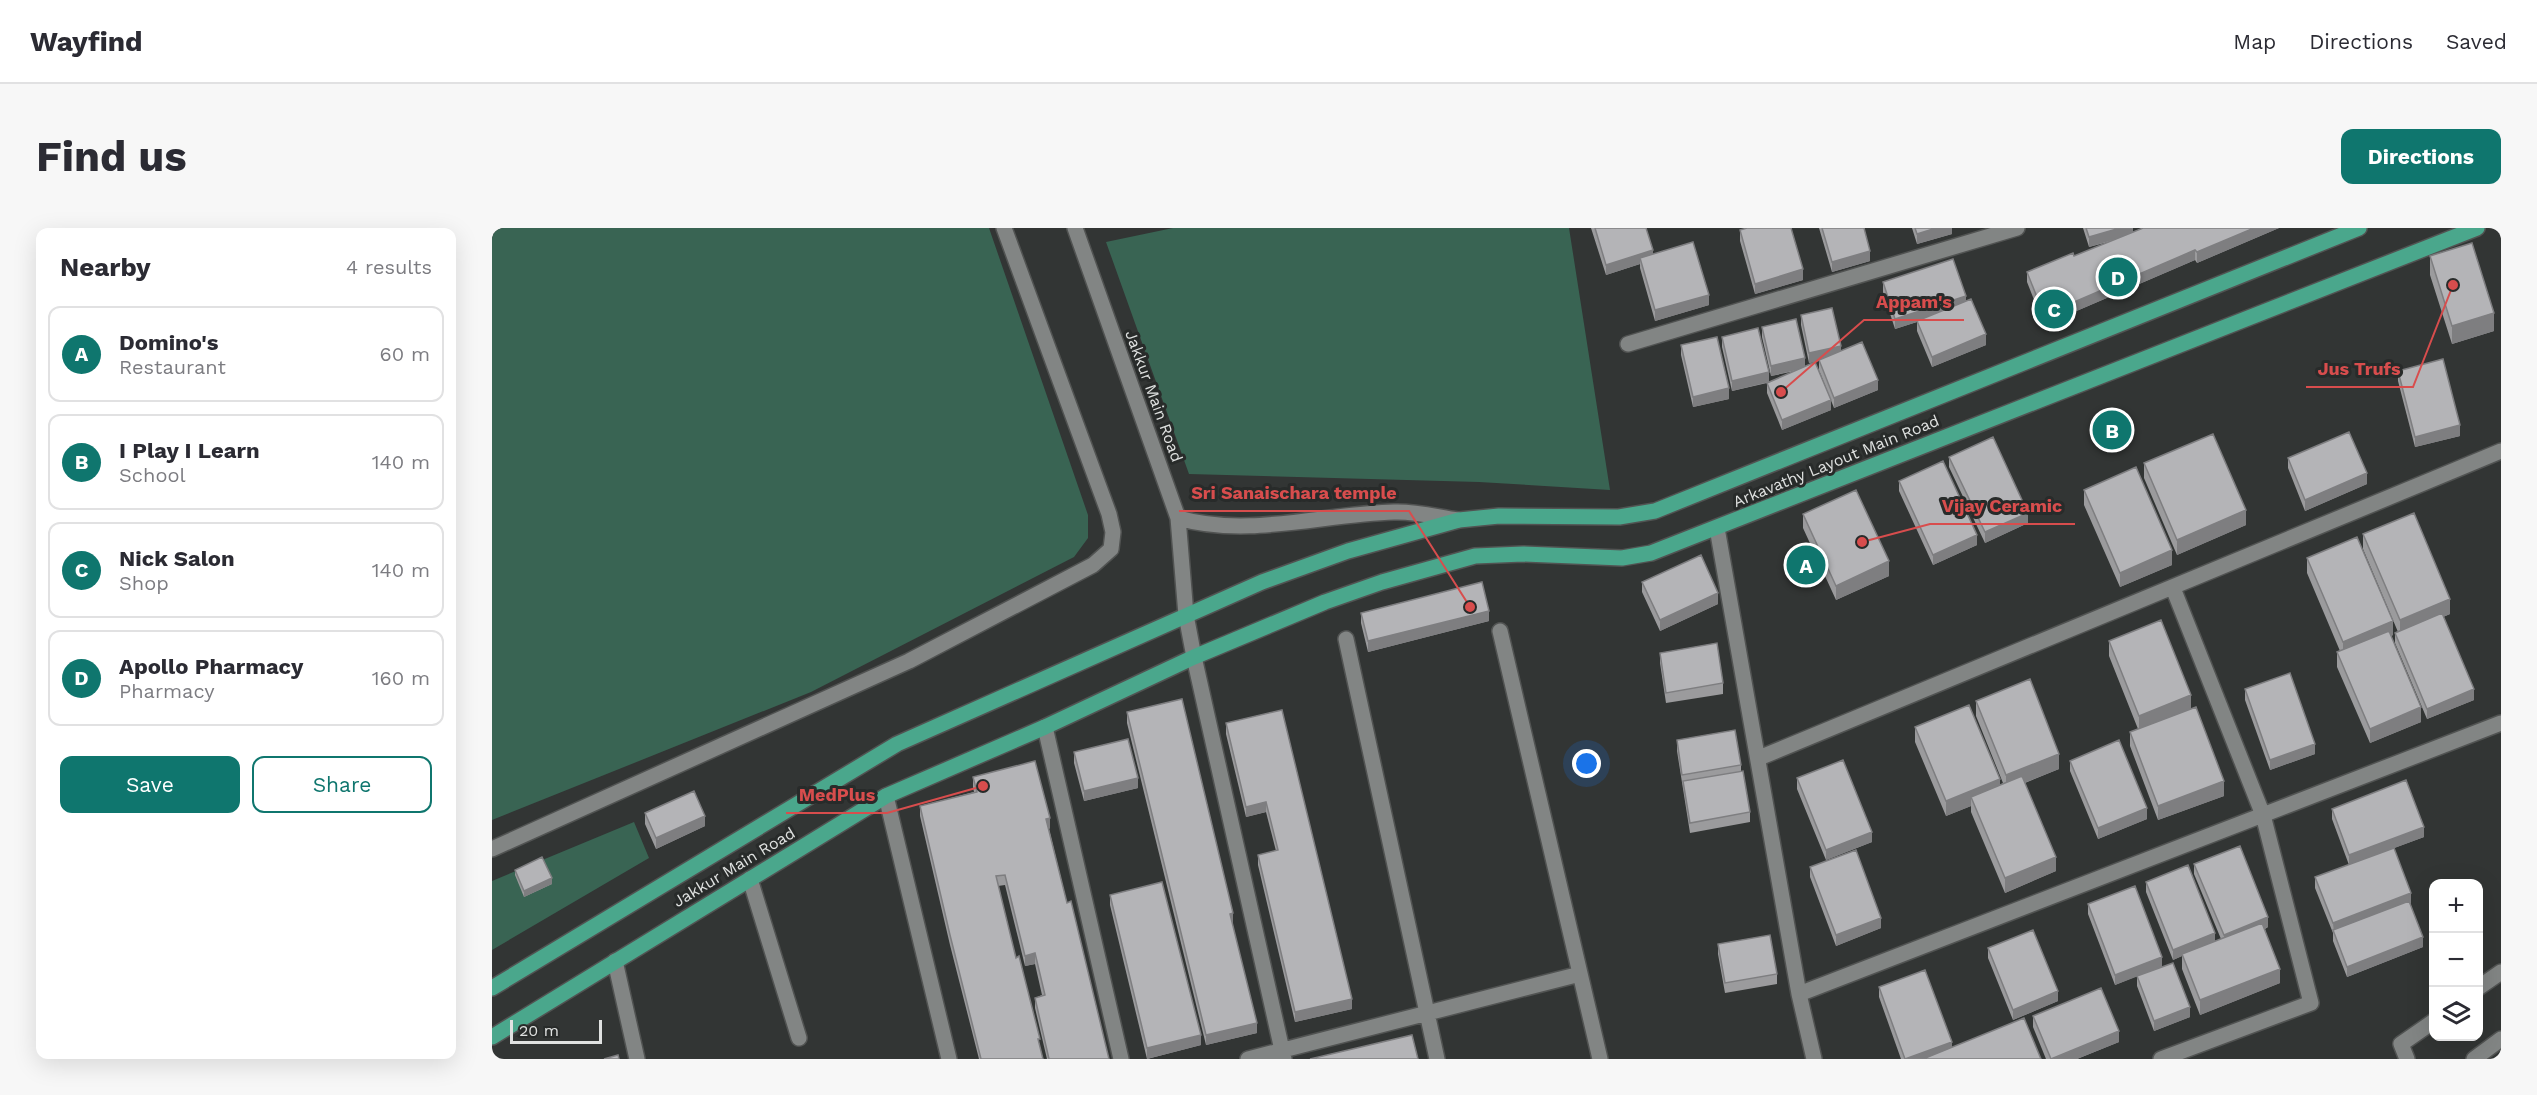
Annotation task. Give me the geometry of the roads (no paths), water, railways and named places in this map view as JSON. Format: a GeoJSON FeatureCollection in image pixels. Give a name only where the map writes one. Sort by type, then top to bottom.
{"type":"FeatureCollection","features":[{"type":"Feature","properties":{"kind":"main road","name":"Arkavathy Layout Main Road"},"geometry":{"type":"LineString","coordinates":[[1186,615],[1262,582],[1348,551],[1459,520],[1499,516],[1619,517],[1655,511],[2359,228]]}},
{"type":"Feature","properties":{"kind":"main road","name":"Arkavathy Layout Main Road"},"geometry":{"type":"LineString","coordinates":[[1194,657],[1337,598],[1446,563],[1494,554],[1622,558],[1652,553],[2477,228]]}},
{"type":"Feature","properties":{"kind":"main road","name":"Jakkur Main Road"},"geometry":{"type":"LineString","coordinates":[[492,988],[897,744],[1186,615]]}},
{"type":"Feature","properties":{"kind":"main road","name":"Jakkur Main Road"},"geometry":{"type":"LineString","coordinates":[[492,1037],[886,796],[1045,727],[1194,657]]}},
{"type":"Feature","properties":{"kind":"street"},"geometry":{"type":"LineString","coordinates":[[492,849],[909,661],[1093,565],[1111,549],[1113,532],[1108,514],[1004,228]]}},
{"type":"Feature","properties":{"kind":"street","name":"Jakkur Main Road"},"geometry":{"type":"LineString","coordinates":[[1075,228],[1178,518],[1186,615],[1194,657]]}},
{"type":"Feature","properties":{"kind":"street"},"geometry":{"type":"LineString","coordinates":[[1628,344],[2017,228]]}},
{"type":"Feature","properties":{"kind":"street"},"geometry":{"type":"LineString","coordinates":[[1759,758],[2501,451]]}},
{"type":"Feature","properties":{"kind":"street"},"geometry":{"type":"LineString","coordinates":[[1178,518],[1202,525],[1234,527],[1396,512],[1459,520]]}},
{"type":"Feature","properties":{"kind":"street"},"geometry":{"type":"LineString","coordinates":[[1717,528],[1799,994],[1814,1059]]}},
{"type":"Feature","properties":{"kind":"street"},"geometry":{"type":"LineString","coordinates":[[2161,1059],[2312,1003],[2263,815],[2173,588]]}},
{"type":"Feature","properties":{"kind":"street"},"geometry":{"type":"LineString","coordinates":[[1500,631],[1600,1059]]}},
{"type":"Feature","properties":{"kind":"street"},"geometry":{"type":"LineString","coordinates":[[1346,639],[1437,1059]]}},
{"type":"Feature","properties":{"kind":"street"},"geometry":{"type":"LineString","coordinates":[[1194,657],[1283,1055]]}},
{"type":"Feature","properties":{"kind":"street"},"geometry":{"type":"LineString","coordinates":[[1799,994],[2501,723]]}},
{"type":"Feature","properties":{"kind":"street"},"geometry":{"type":"LineString","coordinates":[[1045,727],[1121,1059]]}},
{"type":"Feature","properties":{"kind":"street"},"geometry":{"type":"LineString","coordinates":[[886,796],[949,1059]]}},
{"type":"Feature","properties":{"kind":"street"},"geometry":{"type":"LineString","coordinates":[[750,879],[799,1038]]}},
{"type":"Feature","properties":{"kind":"street"},"geometry":{"type":"LineString","coordinates":[[615,962],[637,1059]]}},
{"type":"Feature","properties":{"kind":"street"},"geometry":{"type":"LineString","coordinates":[[2479,987],[2501,972]]}},
{"type":"Feature","properties":{"kind":"street"},"geometry":{"type":"LineString","coordinates":[[1248,1059],[1283,1055],[1427,1013],[1580,974]]}},
{"type":"Feature","properties":{"kind":"street"},"geometry":{"type":"LineString","coordinates":[[2407,1059],[2401,1044],[2429,1024]]}},
{"type":"Feature","properties":{"kind":"street"},"geometry":{"type":"LineString","coordinates":[[2474,1059],[2501,1039]]}},
{"type":"Feature","properties":{"kind":"place","name":"Apollo Pharmacy"},"geometry":{"type":"Point","coordinates":[2118,277]}},
{"type":"Feature","properties":{"kind":"place","name":"Jus Trufs"},"geometry":{"type":"Point","coordinates":[2453,285]}},
{"type":"Feature","properties":{"kind":"place","name":"Nick Salon"},"geometry":{"type":"Point","coordinates":[2054,309]}},
{"type":"Feature","properties":{"kind":"place","name":"Appam's"},"geometry":{"type":"Point","coordinates":[1781,392]}},
{"type":"Feature","properties":{"kind":"place","name":"I Play I Learn"},"geometry":{"type":"Point","coordinates":[2112,430]}},
{"type":"Feature","properties":{"kind":"place","name":"Vijay Ceramic"},"geometry":{"type":"Point","coordinates":[1862,542]}},
{"type":"Feature","properties":{"kind":"place","name":"Domino's"},"geometry":{"type":"Point","coordinates":[1806,565]}},
{"type":"Feature","properties":{"kind":"place","name":"Sri Sanaischara temple"},"geometry":{"type":"Point","coordinates":[1470,607]}},
{"type":"Feature","properties":{"kind":"place","name":"MedPlus"},"geometry":{"type":"Point","coordinates":[983,786]}}]}
